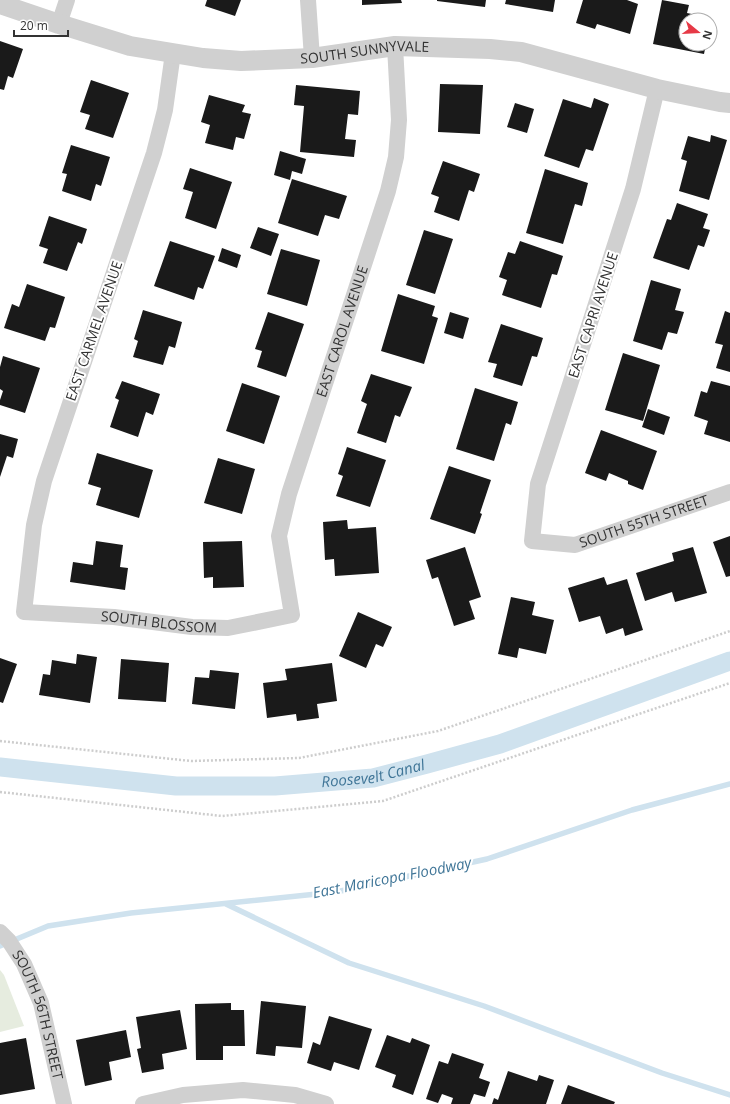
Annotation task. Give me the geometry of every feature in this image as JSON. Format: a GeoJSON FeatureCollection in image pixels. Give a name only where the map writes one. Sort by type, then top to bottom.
{"type":"FeatureCollection","features":[{"type":"Feature","properties":{"kind":"street"},"geometry":{"type":"LineString","coordinates":[[59,24],[67,0]]}},
{"type":"Feature","properties":{"kind":"street"},"geometry":{"type":"LineString","coordinates":[[308,0],[312,58]]}},
{"type":"Feature","properties":{"kind":"street","name":"SOUTH SUNNYVALE"},"geometry":{"type":"LineString","coordinates":[[0,4],[130,46],[203,58],[241,61],[312,58],[395,46],[490,49],[521,52],[657,90],[730,103]]}},
{"type":"Feature","properties":{"kind":"street","name":"EAST CAROL AVENUE"},"geometry":{"type":"LineString","coordinates":[[292,615],[280,536],[288,494],[388,191],[396,157],[399,120],[395,46]]}},
{"type":"Feature","properties":{"kind":"street","name":"EAST CARMEL AVENUE"},"geometry":{"type":"LineString","coordinates":[[24,612],[34,525],[44,481],[154,153],[164,110],[173,53]]}},
{"type":"Feature","properties":{"kind":"street","name":"EAST CAPRI AVENUE"},"geometry":{"type":"LineString","coordinates":[[532,541],[538,484],[633,189],[657,90]]}},
{"type":"Feature","properties":{"kind":"street","name":"SOUTH 55TH STREET"},"geometry":{"type":"LineString","coordinates":[[532,541],[575,545],[730,492]]}},
{"type":"Feature","properties":{"kind":"street","name":"SOUTH BLOSSOM"},"geometry":{"type":"LineString","coordinates":[[24,612],[114,617],[192,627],[228,628],[292,615]]}},
{"type":"Feature","properties":{"kind":"street","name":"SOUTH 56TH STREET"},"geometry":{"type":"LineString","coordinates":[[0,932],[9,941],[24,964],[41,1003],[64,1104]]}},
{"type":"Feature","properties":{"kind":"street"},"geometry":{"type":"LineString","coordinates":[[143,1104],[183,1095],[243,1090],[296,1095],[326,1104]]}},
{"type":"Feature","properties":{"kind":"path"},"geometry":{"type":"LineString","coordinates":[[0,741],[191,761],[299,758],[438,731],[730,631]]}},
{"type":"Feature","properties":{"kind":"path"},"geometry":{"type":"LineString","coordinates":[[0,792],[222,816],[383,801],[730,683]]}},
{"type":"Feature","properties":{"kind":"shaded area"},"geometry":{"type":"Polygon","coordinates":[[[0,970],[4,975],[24,1026],[0,1032],[0,970]]]}},
{"type":"Feature","properties":{"kind":"building"},"geometry":{"type":"Polygon","coordinates":[[[207,0],[241,0],[235,16],[205,6],[207,0]]]}},
{"type":"Feature","properties":{"kind":"building"},"geometry":{"type":"Polygon","coordinates":[[[362,0],[401,0],[402,3],[362,5],[362,0]]]}},
{"type":"Feature","properties":{"kind":"building"},"geometry":{"type":"Polygon","coordinates":[[[437,0],[486,0],[485,7],[437,0]]]}},
{"type":"Feature","properties":{"kind":"building"},"geometry":{"type":"Polygon","coordinates":[[[506,0],[555,0],[553,12],[505,4],[506,0]]]}},
{"type":"Feature","properties":{"kind":"building"},"geometry":{"type":"Polygon","coordinates":[[[583,0],[627,0],[638,4],[630,34],[597,24],[595,29],[576,23],[583,0]]]}},
{"type":"Feature","properties":{"kind":"building"},"geometry":{"type":"Polygon","coordinates":[[[662,0],[689,5],[687,12],[678,12],[678,49],[653,44],[662,0]]]}},
{"type":"Feature","properties":{"kind":"building"},"geometry":{"type":"Polygon","coordinates":[[[0,41],[23,49],[13,78],[8,76],[4,90],[0,89],[0,41]]]}},
{"type":"Feature","properties":{"kind":"building"},"geometry":{"type":"Polygon","coordinates":[[[694,52],[704,52],[704,54],[694,52]]]}},
{"type":"Feature","properties":{"kind":"building"},"geometry":{"type":"Polygon","coordinates":[[[91,80],[129,93],[113,138],[85,129],[90,115],[80,112],[91,80]]]}},
{"type":"Feature","properties":{"kind":"building"},"geometry":{"type":"Polygon","coordinates":[[[440,84],[483,85],[480,134],[438,132],[440,84]]]}},
{"type":"Feature","properties":{"kind":"building"},"geometry":{"type":"Polygon","coordinates":[[[296,85],[360,91],[358,115],[348,114],[345,139],[356,140],[354,157],[300,152],[304,106],[294,105],[296,85]]]}},
{"type":"Feature","properties":{"kind":"building"},"geometry":{"type":"Polygon","coordinates":[[[209,95],[245,105],[242,112],[251,114],[244,139],[236,137],[233,150],[205,143],[210,125],[201,122],[209,95]]]}},
{"type":"Feature","properties":{"kind":"building"},"geometry":{"type":"Polygon","coordinates":[[[594,98],[609,104],[593,151],[586,149],[579,168],[544,156],[563,99],[591,108],[594,98]]]}},
{"type":"Feature","properties":{"kind":"building"},"geometry":{"type":"Polygon","coordinates":[[[515,103],[534,109],[527,133],[507,127],[515,103]]]}},
{"type":"Feature","properties":{"kind":"building"},"geometry":{"type":"Polygon","coordinates":[[[711,135],[727,140],[709,200],[679,191],[687,161],[681,159],[688,136],[710,142],[711,135]]]}},
{"type":"Feature","properties":{"kind":"building"},"geometry":{"type":"Polygon","coordinates":[[[71,145],[110,157],[101,186],[96,184],[91,201],[62,191],[67,174],[62,173],[71,145]]]}},
{"type":"Feature","properties":{"kind":"building"},"geometry":{"type":"Polygon","coordinates":[[[280,151],[306,159],[302,174],[292,171],[290,180],[274,175],[280,151]]]}},
{"type":"Feature","properties":{"kind":"building"},"geometry":{"type":"Polygon","coordinates":[[[443,161],[480,174],[474,192],[469,190],[459,221],[434,212],[439,197],[431,194],[443,161]]]}},
{"type":"Feature","properties":{"kind":"building"},"geometry":{"type":"Polygon","coordinates":[[[190,168],[232,182],[216,229],[185,218],[193,192],[183,189],[190,168]]]}},
{"type":"Feature","properties":{"kind":"building"},"geometry":{"type":"Polygon","coordinates":[[[545,169],[588,183],[582,206],[575,204],[563,244],[526,233],[545,169]]]}},
{"type":"Feature","properties":{"kind":"building"},"geometry":{"type":"Polygon","coordinates":[[[292,179],[347,196],[339,219],[325,215],[318,236],[278,223],[292,179]]]}},
{"type":"Feature","properties":{"kind":"building"},"geometry":{"type":"Polygon","coordinates":[[[677,203],[708,214],[703,228],[710,230],[704,247],[698,245],[689,270],[653,258],[667,219],[671,220],[677,203]]]}},
{"type":"Feature","properties":{"kind":"building"},"geometry":{"type":"Polygon","coordinates":[[[49,216],[87,229],[82,244],[78,242],[67,271],[43,263],[48,249],[39,246],[49,216]]]}},
{"type":"Feature","properties":{"kind":"building"},"geometry":{"type":"Polygon","coordinates":[[[258,227],[279,234],[271,256],[250,248],[258,227]]]}},
{"type":"Feature","properties":{"kind":"building"},"geometry":{"type":"Polygon","coordinates":[[[424,230],[453,239],[435,294],[406,285],[424,230]]]}},
{"type":"Feature","properties":{"kind":"building"},"geometry":{"type":"Polygon","coordinates":[[[170,241],[215,256],[203,289],[198,287],[194,300],[154,286],[170,241]]]}},
{"type":"Feature","properties":{"kind":"building"},"geometry":{"type":"Polygon","coordinates":[[[520,241],[563,256],[557,275],[552,274],[541,308],[502,295],[507,280],[499,277],[508,252],[515,254],[520,241]]]}},
{"type":"Feature","properties":{"kind":"building"},"geometry":{"type":"Polygon","coordinates":[[[222,248],[241,255],[237,268],[218,261],[222,248]]]}},
{"type":"Feature","properties":{"kind":"building"},"geometry":{"type":"Polygon","coordinates":[[[281,249],[320,260],[307,306],[267,294],[281,249]]]}},
{"type":"Feature","properties":{"kind":"building"},"geometry":{"type":"Polygon","coordinates":[[[651,280],[681,289],[675,310],[684,312],[677,334],[668,332],[662,350],[633,341],[651,280]]]}},
{"type":"Feature","properties":{"kind":"building"},"geometry":{"type":"Polygon","coordinates":[[[27,284],[65,297],[55,328],[50,327],[45,341],[4,328],[12,304],[19,307],[27,284]]]}},
{"type":"Feature","properties":{"kind":"building"},"geometry":{"type":"Polygon","coordinates":[[[398,294],[435,306],[432,316],[438,318],[424,364],[381,351],[398,294]]]}},
{"type":"Feature","properties":{"kind":"building"},"geometry":{"type":"Polygon","coordinates":[[[143,310],[182,322],[175,348],[169,346],[163,365],[133,357],[138,341],[134,339],[143,310]]]}},
{"type":"Feature","properties":{"kind":"building"},"geometry":{"type":"Polygon","coordinates":[[[725,311],[730,313],[730,372],[716,368],[723,345],[715,343],[725,311]]]}},
{"type":"Feature","properties":{"kind":"building"},"geometry":{"type":"Polygon","coordinates":[[[268,312],[304,324],[286,377],[257,367],[262,351],[255,349],[268,312]]]}},
{"type":"Feature","properties":{"kind":"building"},"geometry":{"type":"Polygon","coordinates":[[[450,312],[469,318],[463,339],[444,333],[450,312]]]}},
{"type":"Feature","properties":{"kind":"building"},"geometry":{"type":"Polygon","coordinates":[[[501,324],[543,338],[537,357],[532,356],[522,386],[493,377],[497,364],[488,362],[501,324]]]}},
{"type":"Feature","properties":{"kind":"building"},"geometry":{"type":"Polygon","coordinates":[[[623,353],[660,365],[643,421],[605,410],[623,353]]]}},
{"type":"Feature","properties":{"kind":"building"},"geometry":{"type":"Polygon","coordinates":[[[3,356],[40,368],[25,413],[0,405],[3,391],[0,389],[0,367],[3,356]]]}},
{"type":"Feature","properties":{"kind":"building"},"geometry":{"type":"Polygon","coordinates":[[[371,374],[412,387],[400,417],[395,415],[386,443],[357,433],[367,404],[361,401],[371,374]]]}},
{"type":"Feature","properties":{"kind":"building"},"geometry":{"type":"Polygon","coordinates":[[[122,381],[160,394],[153,415],[146,412],[138,437],[110,427],[119,400],[115,398],[122,381]]]}},
{"type":"Feature","properties":{"kind":"building"},"geometry":{"type":"Polygon","coordinates":[[[711,381],[730,386],[730,442],[704,434],[708,421],[694,416],[701,391],[707,393],[711,381]]]}},
{"type":"Feature","properties":{"kind":"building"},"geometry":{"type":"Polygon","coordinates":[[[242,383],[280,396],[264,444],[226,431],[242,383]]]}},
{"type":"Feature","properties":{"kind":"building"},"geometry":{"type":"Polygon","coordinates":[[[475,388],[518,402],[511,425],[506,423],[494,461],[456,449],[475,388]]]}},
{"type":"Feature","properties":{"kind":"building"},"geometry":{"type":"Polygon","coordinates":[[[648,409],[670,417],[664,435],[642,427],[648,409]]]}},
{"type":"Feature","properties":{"kind":"building"},"geometry":{"type":"Polygon","coordinates":[[[601,430],[657,451],[643,490],[628,484],[628,481],[609,473],[606,481],[585,473],[601,430]]]}},
{"type":"Feature","properties":{"kind":"building"},"geometry":{"type":"Polygon","coordinates":[[[0,434],[18,439],[13,458],[7,456],[0,477],[0,434]]]}},
{"type":"Feature","properties":{"kind":"building"},"geometry":{"type":"Polygon","coordinates":[[[347,447],[386,460],[370,507],[336,496],[343,476],[338,474],[347,447]]]}},
{"type":"Feature","properties":{"kind":"building"},"geometry":{"type":"Polygon","coordinates":[[[97,453],[153,470],[139,518],[96,505],[101,488],[88,484],[97,453]]]}},
{"type":"Feature","properties":{"kind":"building"},"geometry":{"type":"Polygon","coordinates":[[[218,458],[255,469],[242,514],[204,503],[218,458]]]}},
{"type":"Feature","properties":{"kind":"building"},"geometry":{"type":"Polygon","coordinates":[[[449,466],[491,480],[475,534],[430,519],[449,466]]]}},
{"type":"Feature","properties":{"kind":"building"},"geometry":{"type":"Polygon","coordinates":[[[347,520],[348,529],[376,527],[379,573],[335,576],[334,559],[325,560],[323,522],[347,520]]]}},
{"type":"Feature","properties":{"kind":"building"},"geometry":{"type":"Polygon","coordinates":[[[730,536],[730,576],[726,577],[713,542],[730,536]]]}},
{"type":"Feature","properties":{"kind":"building"},"geometry":{"type":"Polygon","coordinates":[[[96,541],[123,545],[120,567],[128,568],[125,590],[70,582],[73,562],[93,565],[96,541]]]}},
{"type":"Feature","properties":{"kind":"building"},"geometry":{"type":"Polygon","coordinates":[[[242,541],[244,587],[213,588],[213,577],[204,578],[203,542],[242,541]]]}},
{"type":"Feature","properties":{"kind":"building"},"geometry":{"type":"Polygon","coordinates":[[[465,547],[481,597],[469,601],[475,619],[454,626],[438,577],[432,579],[426,560],[465,547]]]}},
{"type":"Feature","properties":{"kind":"building"},"geometry":{"type":"Polygon","coordinates":[[[693,547],[707,593],[675,602],[672,592],[645,601],[636,573],[674,561],[672,553],[693,547]]]}},
{"type":"Feature","properties":{"kind":"building"},"geometry":{"type":"Polygon","coordinates":[[[604,577],[607,585],[627,579],[643,630],[625,636],[623,628],[606,634],[600,616],[579,622],[568,588],[604,577]]]}},
{"type":"Feature","properties":{"kind":"building"},"geometry":{"type":"Polygon","coordinates":[[[511,597],[535,602],[532,615],[554,620],[546,654],[519,648],[517,658],[498,654],[511,597]]]}},
{"type":"Feature","properties":{"kind":"building"},"geometry":{"type":"Polygon","coordinates":[[[358,612],[392,627],[383,647],[376,644],[366,668],[339,656],[358,612]]]}},
{"type":"Feature","properties":{"kind":"building"},"geometry":{"type":"Polygon","coordinates":[[[77,654],[97,657],[90,703],[39,695],[43,674],[50,675],[52,660],[76,664],[77,654]]]}},
{"type":"Feature","properties":{"kind":"building"},"geometry":{"type":"Polygon","coordinates":[[[0,658],[17,664],[3,703],[0,702],[0,658]]]}},
{"type":"Feature","properties":{"kind":"building"},"geometry":{"type":"Polygon","coordinates":[[[121,659],[169,663],[166,702],[118,699],[121,659]]]}},
{"type":"Feature","properties":{"kind":"building"},"geometry":{"type":"Polygon","coordinates":[[[332,663],[337,701],[317,704],[319,718],[297,721],[296,714],[267,718],[263,683],[287,680],[285,669],[332,663]]]}},
{"type":"Feature","properties":{"kind":"building"},"geometry":{"type":"Polygon","coordinates":[[[210,670],[239,673],[235,709],[192,704],[195,677],[209,678],[210,670]]]}},
{"type":"Feature","properties":{"kind":"building"},"geometry":{"type":"Polygon","coordinates":[[[261,1001],[306,1006],[302,1048],[276,1046],[275,1056],[256,1054],[261,1001]]]}},
{"type":"Feature","properties":{"kind":"building"},"geometry":{"type":"Polygon","coordinates":[[[231,1003],[231,1010],[244,1010],[245,1046],[223,1046],[223,1060],[196,1060],[195,1004],[231,1003]]]}},
{"type":"Feature","properties":{"kind":"building"},"geometry":{"type":"Polygon","coordinates":[[[180,1010],[187,1049],[162,1054],[164,1069],[142,1073],[137,1049],[141,1048],[136,1017],[180,1010]]]}},
{"type":"Feature","properties":{"kind":"building"},"geometry":{"type":"Polygon","coordinates":[[[329,1016],[372,1029],[359,1070],[334,1062],[331,1071],[307,1063],[313,1042],[320,1045],[329,1016]]]}},
{"type":"Feature","properties":{"kind":"building"},"geometry":{"type":"Polygon","coordinates":[[[126,1030],[131,1057],[109,1062],[112,1080],[85,1086],[76,1040],[126,1030]]]}},
{"type":"Feature","properties":{"kind":"building"},"geometry":{"type":"Polygon","coordinates":[[[387,1035],[410,1043],[412,1038],[430,1045],[413,1095],[392,1087],[396,1075],[375,1067],[387,1035]]]}},
{"type":"Feature","properties":{"kind":"building"},"geometry":{"type":"Polygon","coordinates":[[[26,1038],[35,1089],[0,1095],[0,1043],[26,1038]]]}},
{"type":"Feature","properties":{"kind":"building"},"geometry":{"type":"Polygon","coordinates":[[[452,1053],[484,1064],[479,1078],[490,1082],[485,1097],[474,1094],[470,1104],[451,1104],[453,1098],[442,1094],[438,1103],[426,1099],[439,1061],[448,1064],[452,1053]]]}},
{"type":"Feature","properties":{"kind":"building"},"geometry":{"type":"Polygon","coordinates":[[[508,1071],[537,1081],[539,1075],[554,1080],[546,1104],[492,1104],[494,1098],[498,1100],[508,1071]]]}},
{"type":"Feature","properties":{"kind":"building"},"geometry":{"type":"Polygon","coordinates":[[[568,1085],[615,1102],[614,1104],[561,1104],[568,1085]]]}},
{"type":"Feature","properties":{"kind":"waterway","name":"Roosevelt Canal"},"geometry":{"type":"LineString","coordinates":[[0,767],[176,786],[275,786],[373,778],[500,744],[730,661]]}},
{"type":"Feature","properties":{"kind":"waterway","name":"East Maricopa Floodway"},"geometry":{"type":"LineString","coordinates":[[0,946],[48,926],[131,913],[336,892],[487,859],[632,810],[730,784]]}},
{"type":"Feature","properties":{"kind":"waterway"},"geometry":{"type":"LineString","coordinates":[[226,904],[349,963],[484,1006],[662,1073],[730,1095]]}}]}
